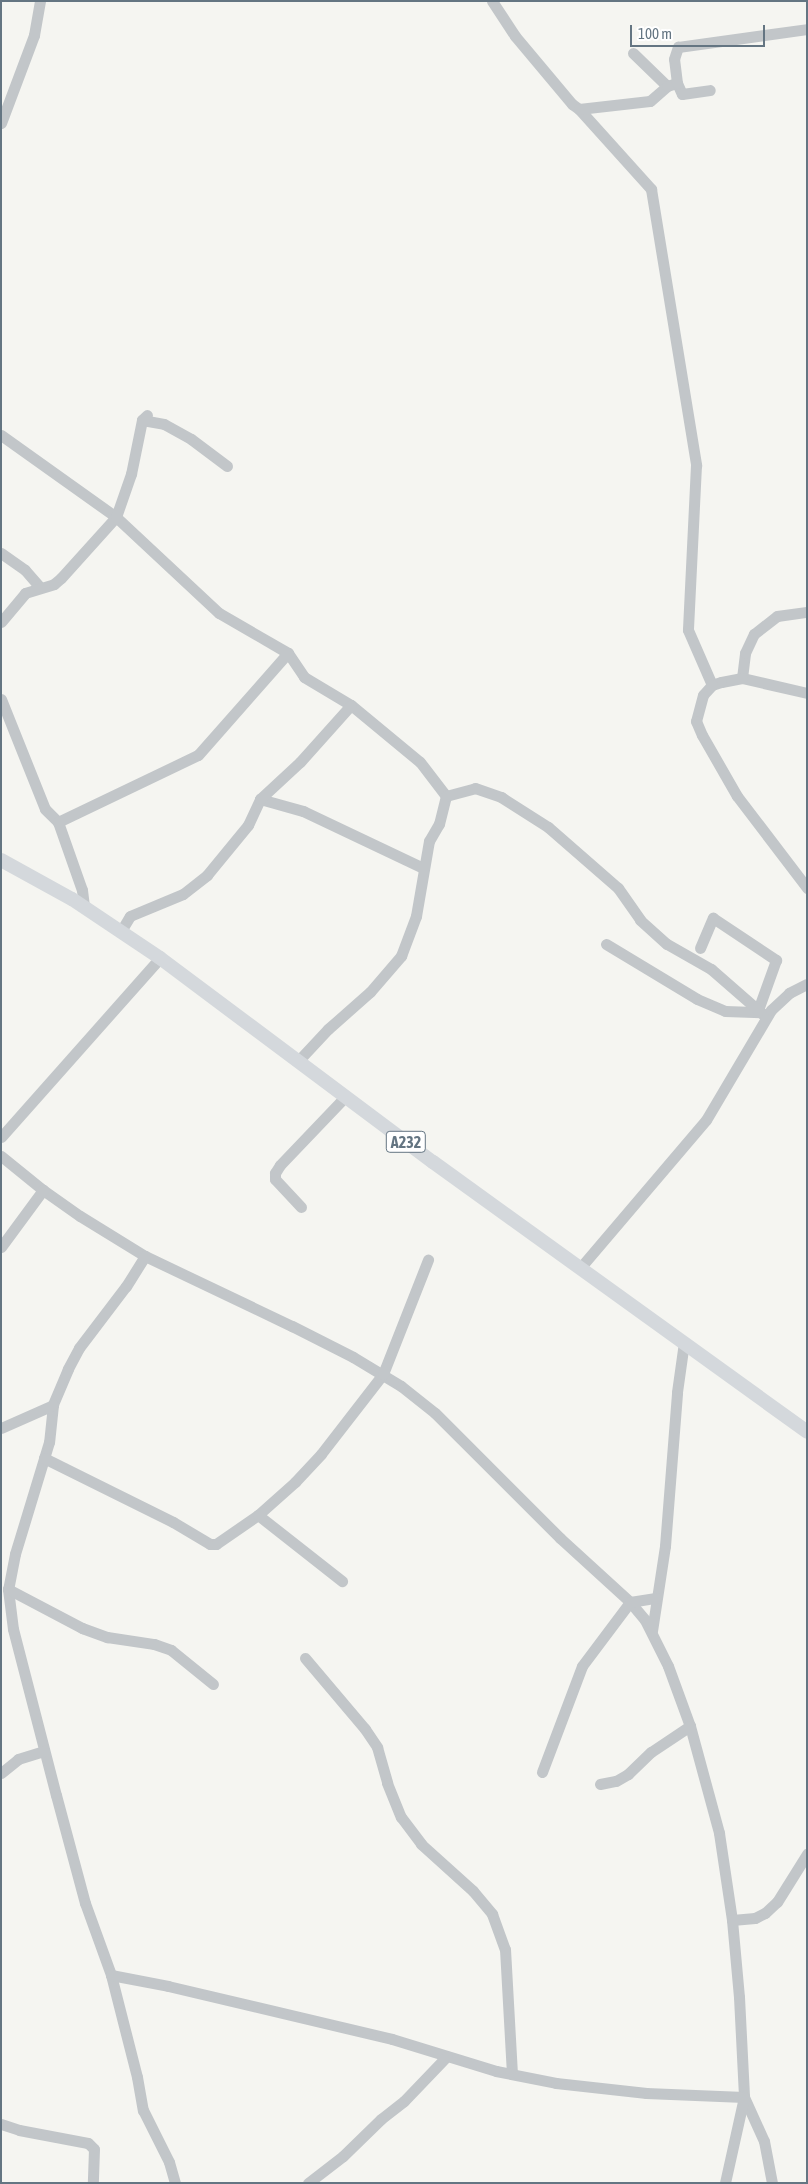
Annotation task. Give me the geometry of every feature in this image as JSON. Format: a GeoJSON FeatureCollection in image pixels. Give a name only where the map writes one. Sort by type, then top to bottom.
{"type":"FeatureCollection","features":[{"type":"Feature","properties":{"kind":"main road","name":"A232"},"geometry":{"type":"LineString","coordinates":[[1,860],[84,907],[160,958],[345,1096],[807,1432]]}},
{"type":"Feature","properties":{"kind":"street"},"geometry":{"type":"LineString","coordinates":[[1,124],[34,35],[40,1]]}},
{"type":"Feature","properties":{"kind":"street"},"geometry":{"type":"LineString","coordinates":[[492,1],[515,36],[572,104],[579,108],[651,189],[696,465],[688,630],[712,685]]}},
{"type":"Feature","properties":{"kind":"street"},"geometry":{"type":"LineString","coordinates":[[579,108],[650,101],[672,85],[674,59],[678,47],[807,29]]}},
{"type":"Feature","properties":{"kind":"street"},"geometry":{"type":"LineString","coordinates":[[633,53],[682,94],[710,90]]}},
{"type":"Feature","properties":{"kind":"street"},"geometry":{"type":"LineString","coordinates":[[1,622],[25,592],[54,584],[61,578],[116,517],[131,474],[144,417],[164,424],[191,439],[227,466]]}},
{"type":"Feature","properties":{"kind":"street"},"geometry":{"type":"LineString","coordinates":[[1,435],[116,517],[219,613],[288,652],[304,677],[351,705],[420,762],[446,796]]}},
{"type":"Feature","properties":{"kind":"street"},"geometry":{"type":"LineString","coordinates":[[1,553],[25,570],[40,587]]}},
{"type":"Feature","properties":{"kind":"street"},"geometry":{"type":"LineString","coordinates":[[742,678],[745,653],[754,634],[777,616],[807,612]]}},
{"type":"Feature","properties":{"kind":"street"},"geometry":{"type":"LineString","coordinates":[[58,822],[198,756],[288,652]]}},
{"type":"Feature","properties":{"kind":"street"},"geometry":{"type":"LineString","coordinates":[[807,693],[742,678],[712,685],[703,695],[696,720],[702,735],[737,796],[807,888]]}},
{"type":"Feature","properties":{"kind":"street"},"geometry":{"type":"LineString","coordinates":[[1,699],[45,808],[58,822],[82,890],[84,907]]}},
{"type":"Feature","properties":{"kind":"street"},"geometry":{"type":"LineString","coordinates":[[121,931],[130,916],[183,894],[207,876],[248,825],[260,799],[300,762],[351,705]]}},
{"type":"Feature","properties":{"kind":"street"},"geometry":{"type":"LineString","coordinates":[[446,796],[475,788],[501,797],[548,826],[618,888],[640,920],[667,944],[711,969],[762,1013]]}},
{"type":"Feature","properties":{"kind":"street"},"geometry":{"type":"LineString","coordinates":[[298,1060],[328,1029],[370,992],[401,956],[416,916],[429,841],[439,824],[446,796]]}},
{"type":"Feature","properties":{"kind":"street"},"geometry":{"type":"LineString","coordinates":[[260,799],[303,811],[423,868]]}},
{"type":"Feature","properties":{"kind":"street"},"geometry":{"type":"LineString","coordinates":[[580,1268],[706,1120],[762,1013],[776,960],[713,918],[700,948]]}},
{"type":"Feature","properties":{"kind":"street"},"geometry":{"type":"LineString","coordinates":[[606,944],[697,999],[725,1011],[762,1013],[770,1010],[789,993],[807,984]]}},
{"type":"Feature","properties":{"kind":"street"},"geometry":{"type":"LineString","coordinates":[[1,1137],[160,958]]}},
{"type":"Feature","properties":{"kind":"street"},"geometry":{"type":"LineString","coordinates":[[301,1207],[275,1179],[275,1173],[345,1096]]}},
{"type":"Feature","properties":{"kind":"street"},"geometry":{"type":"LineString","coordinates":[[1,1156],[43,1190],[80,1216],[145,1256],[292,1326],[382,1374],[435,1413],[560,1538],[630,1602],[652,1631],[668,1666],[690,1726],[719,1833],[732,1920],[739,1997],[744,2097],[725,2183]]}},
{"type":"Feature","properties":{"kind":"street"},"geometry":{"type":"LineString","coordinates":[[1,1247],[43,1190]]}},
{"type":"Feature","properties":{"kind":"street"},"geometry":{"type":"LineString","coordinates":[[145,1256],[126,1286],[79,1348],[53,1405],[49,1442],[18,1545],[8,1589],[13,1629],[44,1751],[85,1903],[111,1975],[137,2077],[142,2110],[169,2162],[175,2183]]}},
{"type":"Feature","properties":{"kind":"street"},"geometry":{"type":"LineString","coordinates":[[44,1458],[172,1522],[210,1544],[222,1541],[258,1515],[295,1482],[321,1454],[382,1374],[428,1260]]}},
{"type":"Feature","properties":{"kind":"street"},"geometry":{"type":"LineString","coordinates":[[652,1631],[664,1554],[677,1392],[684,1342]]}},
{"type":"Feature","properties":{"kind":"street"},"geometry":{"type":"LineString","coordinates":[[1,1428],[53,1405]]}},
{"type":"Feature","properties":{"kind":"street"},"geometry":{"type":"LineString","coordinates":[[258,1515],[342,1581]]}},
{"type":"Feature","properties":{"kind":"street"},"geometry":{"type":"LineString","coordinates":[[8,1589],[82,1628],[107,1637],[154,1644],[171,1650],[213,1684]]}},
{"type":"Feature","properties":{"kind":"street"},"geometry":{"type":"LineString","coordinates":[[542,1772],[582,1666],[630,1602],[656,1598]]}},
{"type":"Feature","properties":{"kind":"street"},"geometry":{"type":"LineString","coordinates":[[305,1658],[365,1729],[377,1747],[398,1808],[421,1844],[474,1891],[492,1914],[505,1949],[512,2074]]}},
{"type":"Feature","properties":{"kind":"street"},"geometry":{"type":"LineString","coordinates":[[600,1784],[616,1781],[628,1774],[651,1752],[690,1726]]}},
{"type":"Feature","properties":{"kind":"street"},"geometry":{"type":"LineString","coordinates":[[1,1773],[18,1759],[44,1751]]}},
{"type":"Feature","properties":{"kind":"street"},"geometry":{"type":"LineString","coordinates":[[732,1920],[754,1918],[765,1913],[777,1902],[807,1854]]}},
{"type":"Feature","properties":{"kind":"street"},"geometry":{"type":"LineString","coordinates":[[111,1975],[168,1986],[392,2039],[512,2074],[556,2083],[646,2093],[744,2097]]}},
{"type":"Feature","properties":{"kind":"street"},"geometry":{"type":"LineString","coordinates":[[308,2183],[343,2156],[381,2119],[404,2101],[448,2056]]}},
{"type":"Feature","properties":{"kind":"street"},"geometry":{"type":"LineString","coordinates":[[744,2097],[764,2142],[772,2183]]}},
{"type":"Feature","properties":{"kind":"street"},"geometry":{"type":"LineString","coordinates":[[1,2124],[19,2130],[88,2143],[94,2149],[93,2183]]}}]}
